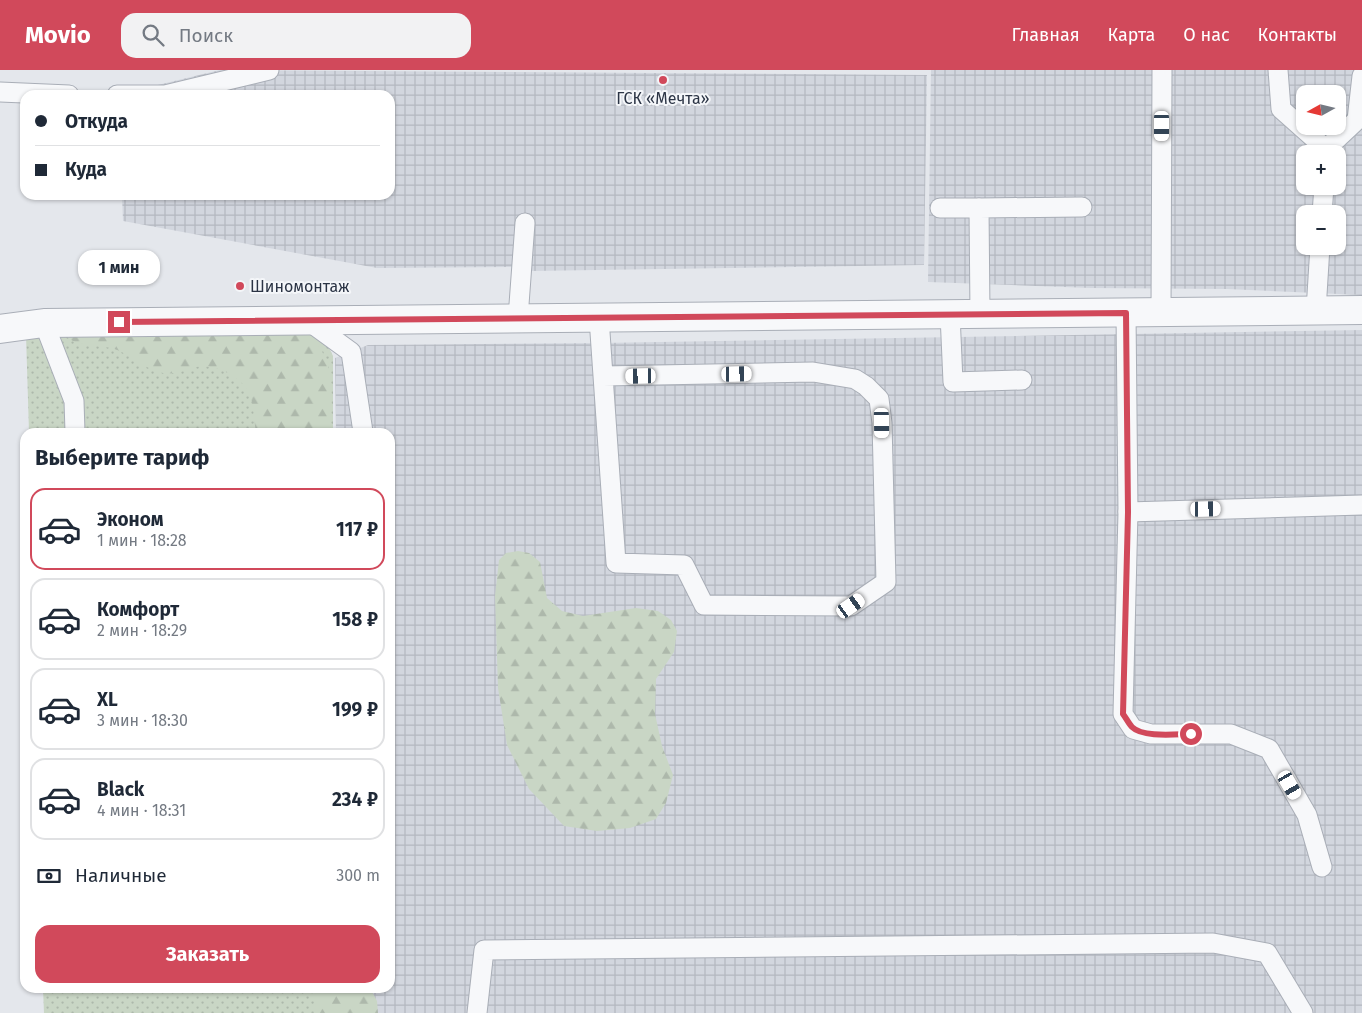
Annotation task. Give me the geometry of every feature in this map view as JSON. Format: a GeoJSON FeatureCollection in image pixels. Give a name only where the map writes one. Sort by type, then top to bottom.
{"type":"FeatureCollection","features":[{"type":"Feature","properties":{"kind":"street"},"geometry":{"type":"LineString","coordinates":[[0,329],[44,323],[1362,310]]}},
{"type":"Feature","properties":{"kind":"lane"},"geometry":{"type":"LineString","coordinates":[[187,90],[269,70]]}},
{"type":"Feature","properties":{"kind":"lane"},"geometry":{"type":"LineString","coordinates":[[1161,312],[1162,70]]}},
{"type":"Feature","properties":{"kind":"lane"},"geometry":{"type":"LineString","coordinates":[[1278,70],[1281,110],[1318,145]]}},
{"type":"Feature","properties":{"kind":"lane"},"geometry":{"type":"LineString","coordinates":[[1333,145],[1357,120],[1362,76]]}},
{"type":"Feature","properties":{"kind":"lane"},"geometry":{"type":"LineString","coordinates":[[0,92],[20,93]]}},
{"type":"Feature","properties":{"kind":"lane"},"geometry":{"type":"LineString","coordinates":[[940,208],[1082,207]]}},
{"type":"Feature","properties":{"kind":"lane"},"geometry":{"type":"LineString","coordinates":[[979,208],[980,314]]}},
{"type":"Feature","properties":{"kind":"lane"},"geometry":{"type":"LineString","coordinates":[[518,318],[525,223]]}},
{"type":"Feature","properties":{"kind":"lane"},"geometry":{"type":"LineString","coordinates":[[1316,311],[1319,255]]}},
{"type":"Feature","properties":{"kind":"lane"},"geometry":{"type":"LineString","coordinates":[[1126,313],[1128,512],[1123,714],[1133,728],[1151,734],[1231,734],[1269,749],[1308,815],[1322,867]]}},
{"type":"Feature","properties":{"kind":"lane"},"geometry":{"type":"LineString","coordinates":[[950,314],[952,382],[1022,380]]}},
{"type":"Feature","properties":{"kind":"lane"},"geometry":{"type":"LineString","coordinates":[[599,318],[603,376],[616,563],[684,565],[704,605],[851,606],[886,582],[882,423],[879,399],[866,386],[855,379],[813,372],[603,376]]}},
{"type":"Feature","properties":{"kind":"lane"},"geometry":{"type":"LineString","coordinates":[[307,320],[351,352],[363,428]]}},
{"type":"Feature","properties":{"kind":"lane"},"geometry":{"type":"LineString","coordinates":[[44,323],[74,401],[75,428]]}},
{"type":"Feature","properties":{"kind":"lane"},"geometry":{"type":"LineString","coordinates":[[1128,512],[1362,505]]}},
{"type":"Feature","properties":{"kind":"lane"},"geometry":{"type":"LineString","coordinates":[[477,1013],[484,950],[1213,943],[1266,953],[1303,1013]]}},
{"type":"Feature","properties":{"kind":"shaded area"},"geometry":{"type":"Polygon","coordinates":[[[220,70],[927,75],[924,265],[531,271],[525,267],[377,268],[123,221],[122,200],[395,200],[395,90],[137,90],[220,70]]]}},
{"type":"Feature","properties":{"kind":"shaded area"},"geometry":{"type":"Polygon","coordinates":[[[931,70],[1362,70],[1362,295],[1227,289],[1091,288],[928,282],[931,70]]]}},
{"type":"Feature","properties":{"kind":"shaded area"},"geometry":{"type":"Polygon","coordinates":[[[1362,330],[1362,1013],[341,1013],[341,993],[395,993],[395,428],[336,428],[335,358],[368,345],[601,343],[1362,330]]]}},
{"type":"Feature","properties":{"kind":"green space"},"geometry":{"type":"Polygon","coordinates":[[[292,326],[317,335],[326,343],[333,356],[333,428],[29,428],[26,335],[292,326]]]}},
{"type":"Feature","properties":{"kind":"green space"},"geometry":{"type":"Polygon","coordinates":[[[307,332],[324,355],[328,367],[332,391],[331,428],[255,428],[250,395],[246,388],[235,377],[219,369],[203,366],[175,373],[163,373],[149,368],[118,350],[81,344],[65,335],[307,332]]]}},
{"type":"Feature","properties":{"kind":"green space"},"geometry":{"type":"Polygon","coordinates":[[[518,551],[529,553],[540,562],[547,598],[562,611],[583,616],[636,608],[658,611],[671,620],[677,631],[674,652],[656,679],[655,714],[662,746],[673,775],[666,803],[656,819],[630,828],[597,831],[564,826],[529,789],[507,745],[498,688],[495,596],[499,560],[506,553],[518,551]]]}},
{"type":"Feature","properties":{"kind":"green space"},"geometry":{"type":"Polygon","coordinates":[[[43,993],[339,993],[340,1013],[44,1013],[43,993]]]}},
{"type":"Feature","properties":{"kind":"green space"},"geometry":{"type":"Polygon","coordinates":[[[312,993],[373,993],[377,1001],[378,1013],[317,1013],[312,993]]]}},
{"type":"Feature","properties":{"kind":"place","name":"ГСК «Мечта»"},"geometry":{"type":"Point","coordinates":[663,80]}},
{"type":"Feature","properties":{"kind":"place","name":"Шиномонтаж"},"geometry":{"type":"Point","coordinates":[240,286]}},
{"type":"Feature","properties":{"kind":"route"},"geometry":{"type":"LineString","coordinates":[[119,322],[1126,313],[1128,512],[1123,714],[1133,728],[1151,734],[1191,734]]}}]}
